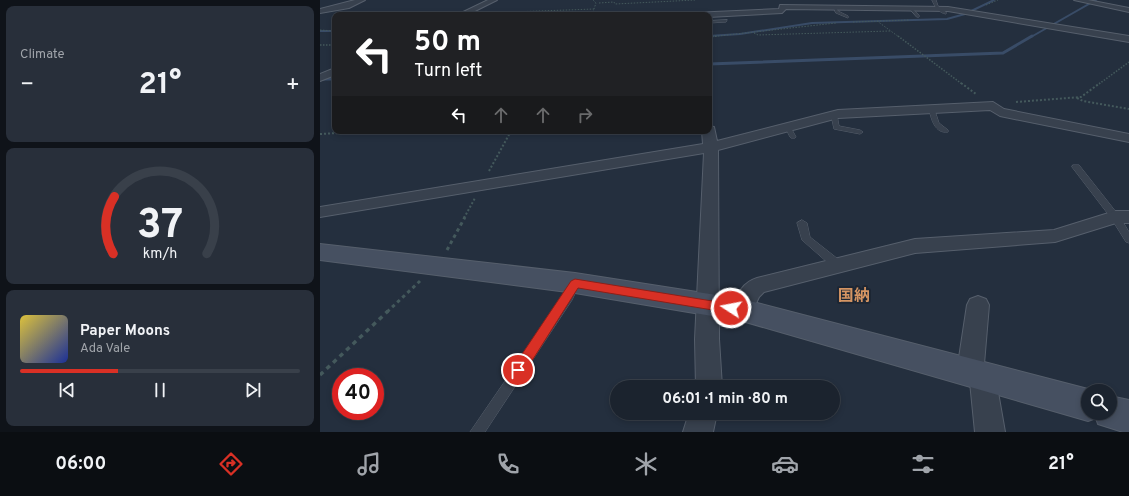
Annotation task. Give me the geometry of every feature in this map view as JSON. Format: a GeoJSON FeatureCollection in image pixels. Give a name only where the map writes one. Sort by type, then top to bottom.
{"type":"FeatureCollection","features":[{"type":"Feature","properties":{"kind":"street"},"geometry":{"type":"LineString","coordinates":[[320,11],[354,4],[362,0]]}},
{"type":"Feature","properties":{"kind":"street"},"geometry":{"type":"LineString","coordinates":[[468,12],[494,0]]}},
{"type":"Feature","properties":{"kind":"street"},"geometry":{"type":"LineString","coordinates":[[1077,0],[1129,10]]}},
{"type":"Feature","properties":{"kind":"street"},"geometry":{"type":"LineString","coordinates":[[712,13],[755,9],[782,11],[783,7],[801,3],[909,8],[973,12],[1129,39]]}},
{"type":"Feature","properties":{"kind":"street"},"geometry":{"type":"LineString","coordinates":[[320,78],[332,72]]}},
{"type":"Feature","properties":{"kind":"street"},"geometry":{"type":"LineString","coordinates":[[320,212],[710,138],[791,132],[834,115],[932,110],[990,105],[1000,112],[1129,138]]}},
{"type":"Feature","properties":{"kind":"street"},"geometry":{"type":"LineString","coordinates":[[710,138],[709,304],[707,348],[710,380]]}},
{"type":"Feature","properties":{"kind":"street"},"geometry":{"type":"LineString","coordinates":[[742,310],[750,292],[757,286],[915,246],[1055,236],[1122,217]]}},
{"type":"Feature","properties":{"kind":"street"},"geometry":{"type":"LineString","coordinates":[[320,252],[575,283],[742,310],[1081,403]]}},
{"type":"Feature","properties":{"kind":"street"},"geometry":{"type":"LineString","coordinates":[[978,305],[976,373],[990,432]]}},
{"type":"Feature","properties":{"kind":"street"},"geometry":{"type":"LineString","coordinates":[[1117,414],[1129,417]]}},
{"type":"Feature","properties":{"kind":"street"},"geometry":{"type":"LineString","coordinates":[[698,432],[701,420]]}},
{"type":"Feature","properties":{"kind":"lane"},"geometry":{"type":"LineString","coordinates":[[934,0],[934,3],[942,11]]}},
{"type":"Feature","properties":{"kind":"lane"},"geometry":{"type":"LineString","coordinates":[[832,4],[837,12],[847,17]]}},
{"type":"Feature","properties":{"kind":"lane"},"geometry":{"type":"LineString","coordinates":[[909,8],[918,16]]}},
{"type":"Feature","properties":{"kind":"lane"},"geometry":{"type":"LineString","coordinates":[[712,22],[726,21]]}},
{"type":"Feature","properties":{"kind":"lane"},"geometry":{"type":"LineString","coordinates":[[932,110],[936,124],[946,131]]}},
{"type":"Feature","properties":{"kind":"lane"},"geometry":{"type":"LineString","coordinates":[[834,115],[836,128],[860,132]]}},
{"type":"Feature","properties":{"kind":"lane"},"geometry":{"type":"LineString","coordinates":[[1076,167],[1122,217],[1129,240]]}},
{"type":"Feature","properties":{"kind":"lane"},"geometry":{"type":"LineString","coordinates":[[802,223],[805,238],[839,266]]}},
{"type":"Feature","properties":{"kind":"lane"},"geometry":{"type":"LineString","coordinates":[[477,432],[568,297],[575,283]]}},
{"type":"Feature","properties":{"kind":"path"},"geometry":{"type":"LineString","coordinates":[[593,0],[596,2],[593,12]]}},
{"type":"Feature","properties":{"kind":"path"},"geometry":{"type":"LineString","coordinates":[[600,2],[614,2],[615,4],[695,0]]}},
{"type":"Feature","properties":{"kind":"path"},"geometry":{"type":"LineString","coordinates":[[524,12],[594,9]]}},
{"type":"Feature","properties":{"kind":"path"},"geometry":{"type":"LineString","coordinates":[[877,21],[990,105],[1077,98],[1112,76],[1129,62]]}},
{"type":"Feature","properties":{"kind":"path"},"geometry":{"type":"LineString","coordinates":[[320,31],[332,31]]}},
{"type":"Feature","properties":{"kind":"path"},"geometry":{"type":"LineString","coordinates":[[753,33],[758,35],[891,31]]}},
{"type":"Feature","properties":{"kind":"path"},"geometry":{"type":"LineString","coordinates":[[320,45],[332,45]]}},
{"type":"Feature","properties":{"kind":"path"},"geometry":{"type":"LineString","coordinates":[[1077,98],[1083,101],[1129,109]]}},
{"type":"Feature","properties":{"kind":"path"},"geometry":{"type":"LineString","coordinates":[[320,134],[332,133]]}},
{"type":"Feature","properties":{"kind":"path"},"geometry":{"type":"LineString","coordinates":[[320,375],[436,266]]}},
{"type":"Feature","properties":{"kind":"waterway"},"geometry":{"type":"LineString","coordinates":[[712,36],[740,34],[812,23],[947,19],[965,14],[994,0]]}},
{"type":"Feature","properties":{"kind":"waterway"},"geometry":{"type":"LineString","coordinates":[[1031,37],[1096,0]]}},
{"type":"Feature","properties":{"kind":"waterway"},"geometry":{"type":"LineString","coordinates":[[320,31],[332,31]]}},
{"type":"Feature","properties":{"kind":"waterway"},"geometry":{"type":"LineString","coordinates":[[712,64],[1003,53],[1032,36]]}},
{"type":"Feature","properties":{"kind":"waterway"},"geometry":{"type":"LineString","coordinates":[[320,79],[332,79]]}},
{"type":"Feature","properties":{"kind":"district","name":"国納"},"geometry":{"type":"Point","coordinates":[854,297]}},
{"type":"Feature","properties":{"kind":"route"},"geometry":{"type":"LineString","coordinates":[[518,370],[568,297],[575,283],[731,308]]}}]}
